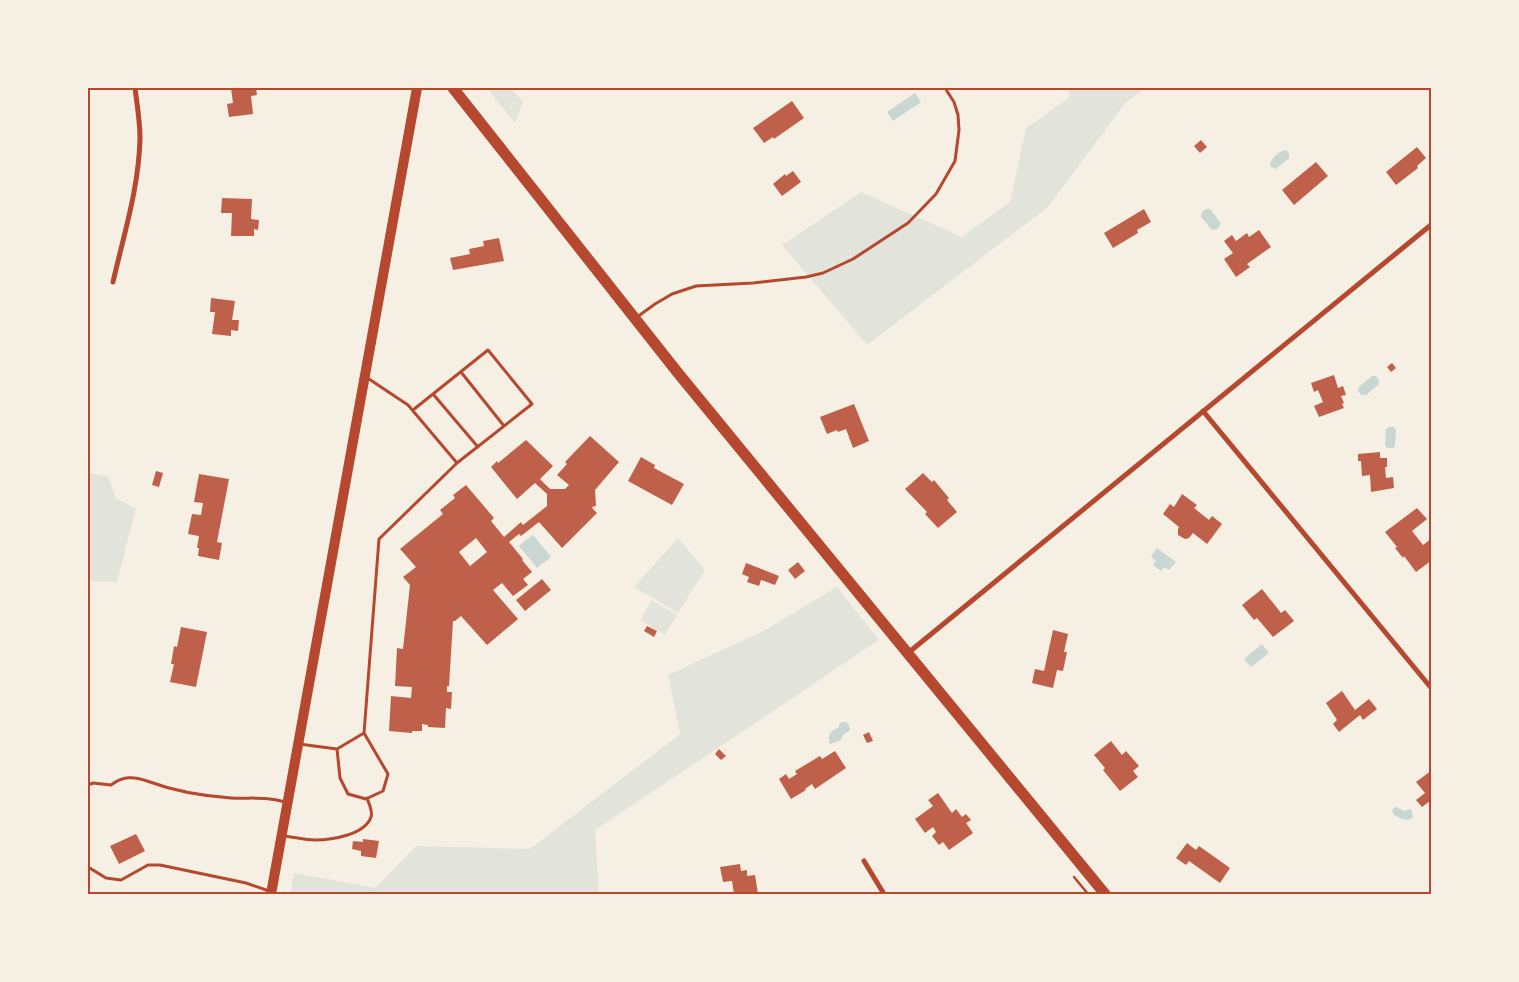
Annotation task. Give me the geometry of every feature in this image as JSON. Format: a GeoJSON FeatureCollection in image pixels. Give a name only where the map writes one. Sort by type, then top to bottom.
{"type":"FeatureCollection","features":[{"type":"Feature","properties":{"kind":"main road"},"geometry":{"type":"LineString","coordinates":[[272,893],[417,88]]}},
{"type":"Feature","properties":{"kind":"main road"},"geometry":{"type":"LineString","coordinates":[[453,88],[636,320],[1105,894]]}},
{"type":"Feature","properties":{"kind":"street"},"geometry":{"type":"LineString","coordinates":[[113,282],[137,173],[140,136],[135,88]]}},
{"type":"Feature","properties":{"kind":"street"},"geometry":{"type":"LineString","coordinates":[[908,653],[1432,224]]}},
{"type":"Feature","properties":{"kind":"street"},"geometry":{"type":"LineString","coordinates":[[1203,412],[1432,690]]}},
{"type":"Feature","properties":{"kind":"street"},"geometry":{"type":"LineString","coordinates":[[864,860],[884,894]]}},
{"type":"Feature","properties":{"kind":"lane"},"geometry":{"type":"LineString","coordinates":[[636,320],[655,304],[672,294],[696,286],[753,283],[806,277],[823,273],[853,260],[908,223],[936,194],[955,161],[959,130],[958,115],[954,102],[945,88]]}},
{"type":"Feature","properties":{"kind":"lane"},"geometry":{"type":"LineString","coordinates":[[337,749],[340,778],[348,794],[367,798],[383,791],[388,774],[364,734],[379,538],[457,463],[532,404],[488,350],[413,410]]}},
{"type":"Feature","properties":{"kind":"lane"},"geometry":{"type":"LineString","coordinates":[[461,372],[504,426]]}},
{"type":"Feature","properties":{"kind":"lane"},"geometry":{"type":"LineString","coordinates":[[364,376],[408,404],[457,463]]}},
{"type":"Feature","properties":{"kind":"lane"},"geometry":{"type":"LineString","coordinates":[[433,394],[478,447]]}},
{"type":"Feature","properties":{"kind":"lane"},"geometry":{"type":"LineString","coordinates":[[298,744],[337,749],[364,734]]}},
{"type":"Feature","properties":{"kind":"lane"},"geometry":{"type":"LineString","coordinates":[[88,785],[93,783],[111,785],[118,779],[130,776],[181,791],[232,798],[271,798],[288,802]]}},
{"type":"Feature","properties":{"kind":"lane"},"geometry":{"type":"LineString","coordinates":[[282,835],[314,840],[346,836],[362,828],[371,818],[371,810],[367,798]]}},
{"type":"Feature","properties":{"kind":"lane"},"geometry":{"type":"LineString","coordinates":[[88,867],[106,878],[121,880],[148,865],[160,866],[246,883],[272,893]]}},
{"type":"Feature","properties":{"kind":"shaded area"},"geometry":{"type":"Polygon","coordinates":[[[487,88],[511,88],[523,102],[515,123],[487,88]]]}},
{"type":"Feature","properties":{"kind":"shaded area"},"geometry":{"type":"Polygon","coordinates":[[[1067,88],[1146,88],[1125,103],[1048,207],[867,345],[782,245],[861,192],[962,237],[1010,202],[1026,128],[1070,97],[1067,88]]]}},
{"type":"Feature","properties":{"kind":"shaded area"},"geometry":{"type":"Polygon","coordinates":[[[915,93],[921,102],[893,121],[887,112],[915,93]]]}},
{"type":"Feature","properties":{"kind":"shaded area"},"geometry":{"type":"Polygon","coordinates":[[[1286,150],[1289,153],[1289,158],[1276,169],[1271,167],[1270,165],[1274,157],[1286,150]]]}},
{"type":"Feature","properties":{"kind":"shaded area"},"geometry":{"type":"Polygon","coordinates":[[[1210,209],[1220,222],[1220,226],[1216,230],[1211,229],[1201,217],[1202,212],[1210,209]]]}},
{"type":"Feature","properties":{"kind":"shaded area"},"geometry":{"type":"Polygon","coordinates":[[[1372,376],[1376,376],[1379,380],[1378,385],[1366,395],[1361,395],[1358,391],[1359,387],[1372,376]]]}},
{"type":"Feature","properties":{"kind":"shaded area"},"geometry":{"type":"Polygon","coordinates":[[[1394,427],[1396,430],[1395,446],[1393,448],[1387,448],[1385,445],[1386,429],[1394,427]]]}},
{"type":"Feature","properties":{"kind":"shaded area"},"geometry":{"type":"Polygon","coordinates":[[[88,473],[108,476],[116,499],[136,508],[117,582],[88,581],[88,473]]]}},
{"type":"Feature","properties":{"kind":"shaded area"},"geometry":{"type":"Polygon","coordinates":[[[533,535],[551,557],[537,568],[519,546],[533,535]]]}},
{"type":"Feature","properties":{"kind":"shaded area"},"geometry":{"type":"Polygon","coordinates":[[[678,538],[705,570],[678,613],[634,587],[678,538]]]}},
{"type":"Feature","properties":{"kind":"shaded area"},"geometry":{"type":"Polygon","coordinates":[[[1157,548],[1176,562],[1169,570],[1164,567],[1161,571],[1153,565],[1156,561],[1151,557],[1157,548]]]}},
{"type":"Feature","properties":{"kind":"shaded area"},"geometry":{"type":"Polygon","coordinates":[[[837,587],[879,640],[595,830],[599,894],[290,894],[294,873],[375,888],[416,846],[530,849],[680,734],[668,675],[763,631],[837,587]]]}},
{"type":"Feature","properties":{"kind":"shaded area"},"geometry":{"type":"Polygon","coordinates":[[[652,600],[677,615],[665,635],[640,620],[652,600]]]}},
{"type":"Feature","properties":{"kind":"shaded area"},"geometry":{"type":"Polygon","coordinates":[[[1262,644],[1269,653],[1251,667],[1244,659],[1262,644]]]}},
{"type":"Feature","properties":{"kind":"shaded area"},"geometry":{"type":"Polygon","coordinates":[[[841,722],[846,722],[850,730],[843,735],[841,740],[830,744],[830,734],[838,728],[841,722]]]}},
{"type":"Feature","properties":{"kind":"shaded area"},"geometry":{"type":"Polygon","coordinates":[[[1397,807],[1404,811],[1411,809],[1413,817],[1406,820],[1394,815],[1392,811],[1397,807]]]}},
{"type":"Feature","properties":{"kind":"building"},"geometry":{"type":"Polygon","coordinates":[[[231,88],[256,88],[257,95],[251,96],[253,114],[229,117],[227,104],[233,103],[231,88]]]}},
{"type":"Feature","properties":{"kind":"building"},"geometry":{"type":"Polygon","coordinates":[[[792,101],[804,118],[774,139],[773,137],[764,143],[753,128],[792,101]]]}},
{"type":"Feature","properties":{"kind":"building"},"geometry":{"type":"Polygon","coordinates":[[[1201,140],[1207,147],[1200,153],[1194,146],[1201,140]]]}},
{"type":"Feature","properties":{"kind":"building"},"geometry":{"type":"Polygon","coordinates":[[[1417,147],[1426,158],[1417,166],[1418,168],[1396,185],[1386,172],[1417,147]]]}},
{"type":"Feature","properties":{"kind":"building"},"geometry":{"type":"Polygon","coordinates":[[[1316,162],[1328,176],[1294,205],[1282,190],[1316,162]]]}},
{"type":"Feature","properties":{"kind":"building"},"geometry":{"type":"Polygon","coordinates":[[[793,171],[801,182],[782,196],[773,184],[785,174],[786,176],[793,171]]]}},
{"type":"Feature","properties":{"kind":"building"},"geometry":{"type":"Polygon","coordinates":[[[222,198],[252,199],[251,219],[259,220],[258,230],[254,229],[254,236],[231,236],[232,213],[221,213],[222,198]]]}},
{"type":"Feature","properties":{"kind":"building"},"geometry":{"type":"Polygon","coordinates":[[[1144,209],[1151,222],[1137,230],[1138,233],[1113,248],[1104,233],[1144,209]]]}},
{"type":"Feature","properties":{"kind":"building"},"geometry":{"type":"Polygon","coordinates":[[[1259,230],[1271,247],[1247,264],[1250,267],[1236,277],[1224,259],[1233,253],[1224,241],[1232,235],[1236,241],[1247,233],[1249,237],[1259,230]]]}},
{"type":"Feature","properties":{"kind":"building"},"geometry":{"type":"Polygon","coordinates":[[[499,238],[504,261],[453,270],[450,258],[470,254],[469,249],[484,246],[483,241],[499,238]]]}},
{"type":"Feature","properties":{"kind":"building"},"geometry":{"type":"Polygon","coordinates":[[[211,298],[235,301],[232,320],[239,320],[238,331],[231,330],[231,336],[212,334],[215,312],[210,312],[211,298]]]}},
{"type":"Feature","properties":{"kind":"building"},"geometry":{"type":"Polygon","coordinates":[[[1392,363],[1396,368],[1391,372],[1387,367],[1392,363]]]}},
{"type":"Feature","properties":{"kind":"building"},"geometry":{"type":"Polygon","coordinates":[[[1334,375],[1338,388],[1343,386],[1346,395],[1341,396],[1344,408],[1319,417],[1314,406],[1323,402],[1318,390],[1314,392],[1311,383],[1334,375]]]}},
{"type":"Feature","properties":{"kind":"building"},"geometry":{"type":"Polygon","coordinates":[[[854,404],[869,441],[853,448],[846,429],[827,434],[820,417],[854,404]]]}},
{"type":"Feature","properties":{"kind":"building"},"geometry":{"type":"Polygon","coordinates":[[[590,436],[619,462],[595,490],[596,506],[592,507],[597,513],[562,548],[539,522],[521,536],[519,534],[509,542],[532,572],[523,579],[528,585],[513,596],[502,583],[493,590],[518,619],[487,645],[461,616],[453,621],[449,686],[447,686],[447,692],[452,692],[451,709],[446,708],[445,728],[428,727],[428,725],[422,724],[422,731],[412,731],[412,733],[389,731],[391,696],[411,698],[412,687],[395,686],[397,648],[403,649],[410,585],[403,577],[416,567],[400,549],[443,514],[440,510],[455,498],[453,495],[466,485],[494,518],[491,521],[504,537],[521,522],[523,525],[547,506],[547,494],[535,483],[517,499],[491,467],[526,440],[553,466],[540,479],[550,489],[565,489],[569,485],[557,475],[567,464],[565,462],[590,436]],[[476,538],[459,552],[470,566],[487,552],[476,538]]]}},
{"type":"Feature","properties":{"kind":"building"},"geometry":{"type":"Polygon","coordinates":[[[1380,452],[1380,458],[1387,458],[1387,467],[1385,467],[1386,478],[1393,477],[1394,488],[1371,492],[1370,475],[1362,476],[1361,461],[1358,461],[1358,454],[1380,452]]]}},
{"type":"Feature","properties":{"kind":"building"},"geometry":{"type":"Polygon","coordinates":[[[641,457],[655,465],[654,468],[684,484],[672,505],[628,481],[641,457]]]}},
{"type":"Feature","properties":{"kind":"building"},"geometry":{"type":"Polygon","coordinates":[[[156,471],[163,473],[159,487],[152,485],[156,471]]]}},
{"type":"Feature","properties":{"kind":"building"},"geometry":{"type":"Polygon","coordinates":[[[923,473],[932,482],[934,480],[949,498],[947,500],[957,512],[938,528],[925,514],[927,512],[905,489],[923,473]]]}},
{"type":"Feature","properties":{"kind":"building"},"geometry":{"type":"Polygon","coordinates":[[[199,474],[229,479],[217,542],[222,543],[219,560],[198,556],[199,536],[188,534],[192,514],[201,515],[203,503],[194,502],[199,474]]]}},
{"type":"Feature","properties":{"kind":"building"},"geometry":{"type":"Polygon","coordinates":[[[1182,494],[1197,505],[1194,508],[1209,520],[1212,516],[1222,524],[1207,544],[1193,533],[1189,538],[1185,539],[1178,535],[1179,527],[1163,514],[1170,504],[1174,507],[1182,494]]]}},
{"type":"Feature","properties":{"kind":"building"},"geometry":{"type":"Polygon","coordinates":[[[1417,508],[1427,519],[1412,531],[1423,545],[1432,538],[1432,560],[1416,572],[1404,556],[1403,558],[1395,548],[1397,547],[1385,532],[1417,508]]]}},
{"type":"Feature","properties":{"kind":"building"},"geometry":{"type":"Polygon","coordinates":[[[798,562],[805,571],[795,579],[788,570],[798,562]]]}},
{"type":"Feature","properties":{"kind":"building"},"geometry":{"type":"Polygon","coordinates":[[[746,563],[779,576],[775,585],[761,580],[759,586],[747,582],[749,577],[742,574],[746,563]]]}},
{"type":"Feature","properties":{"kind":"building"},"geometry":{"type":"Polygon","coordinates":[[[542,579],[551,590],[525,611],[516,600],[542,579]]]}},
{"type":"Feature","properties":{"kind":"building"},"geometry":{"type":"Polygon","coordinates":[[[1262,589],[1281,613],[1285,610],[1294,621],[1273,637],[1257,618],[1254,620],[1242,605],[1262,589]]]}},
{"type":"Feature","properties":{"kind":"building"},"geometry":{"type":"Polygon","coordinates":[[[647,626],[657,631],[654,637],[644,631],[647,626]]]}},
{"type":"Feature","properties":{"kind":"building"},"geometry":{"type":"Polygon","coordinates":[[[181,627],[207,632],[196,687],[170,682],[174,664],[171,664],[174,646],[177,647],[181,627]]]}},
{"type":"Feature","properties":{"kind":"building"},"geometry":{"type":"Polygon","coordinates":[[[1053,630],[1068,634],[1064,652],[1067,652],[1063,671],[1057,670],[1053,688],[1032,683],[1035,669],[1044,671],[1053,630]]]}},
{"type":"Feature","properties":{"kind":"building"},"geometry":{"type":"Polygon","coordinates":[[[1342,691],[1355,710],[1369,699],[1377,709],[1363,720],[1360,715],[1339,732],[1333,724],[1337,720],[1326,703],[1342,691]]]}},
{"type":"Feature","properties":{"kind":"building"},"geometry":{"type":"Polygon","coordinates":[[[869,732],[873,741],[867,743],[863,735],[869,732]]]}},
{"type":"Feature","properties":{"kind":"building"},"geometry":{"type":"Polygon","coordinates":[[[1111,741],[1122,755],[1126,751],[1139,766],[1133,771],[1138,777],[1120,791],[1094,755],[1111,741]]]}},
{"type":"Feature","properties":{"kind":"building"},"geometry":{"type":"Polygon","coordinates":[[[719,749],[726,756],[721,760],[715,754],[719,749]]]}},
{"type":"Feature","properties":{"kind":"building"},"geometry":{"type":"Polygon","coordinates":[[[835,751],[846,768],[815,789],[812,784],[791,799],[779,779],[786,774],[789,779],[797,774],[795,771],[820,756],[822,759],[835,751]]]}},
{"type":"Feature","properties":{"kind":"building"},"geometry":{"type":"Polygon","coordinates":[[[1432,770],[1432,802],[1430,801],[1422,807],[1416,800],[1425,793],[1416,782],[1432,770]]]}},
{"type":"Feature","properties":{"kind":"building"},"geometry":{"type":"Polygon","coordinates":[[[938,793],[952,813],[956,809],[962,817],[966,814],[971,820],[966,823],[973,833],[949,850],[943,842],[939,845],[932,836],[936,832],[933,827],[925,833],[915,819],[933,806],[928,800],[938,793]]]}},
{"type":"Feature","properties":{"kind":"building"},"geometry":{"type":"Polygon","coordinates":[[[136,834],[145,851],[119,864],[110,846],[136,834]]]}},
{"type":"Feature","properties":{"kind":"building"},"geometry":{"type":"Polygon","coordinates":[[[363,839],[379,841],[376,858],[361,856],[361,851],[352,849],[353,841],[363,842],[363,839]]]}},
{"type":"Feature","properties":{"kind":"building"},"geometry":{"type":"Polygon","coordinates":[[[1187,843],[1196,850],[1199,846],[1230,868],[1220,883],[1189,861],[1186,865],[1176,858],[1187,843]]]}},
{"type":"Feature","properties":{"kind":"building"},"geometry":{"type":"Polygon","coordinates":[[[740,864],[741,871],[747,870],[747,876],[755,875],[758,894],[734,894],[732,881],[723,882],[720,867],[740,864]]]}}]}
